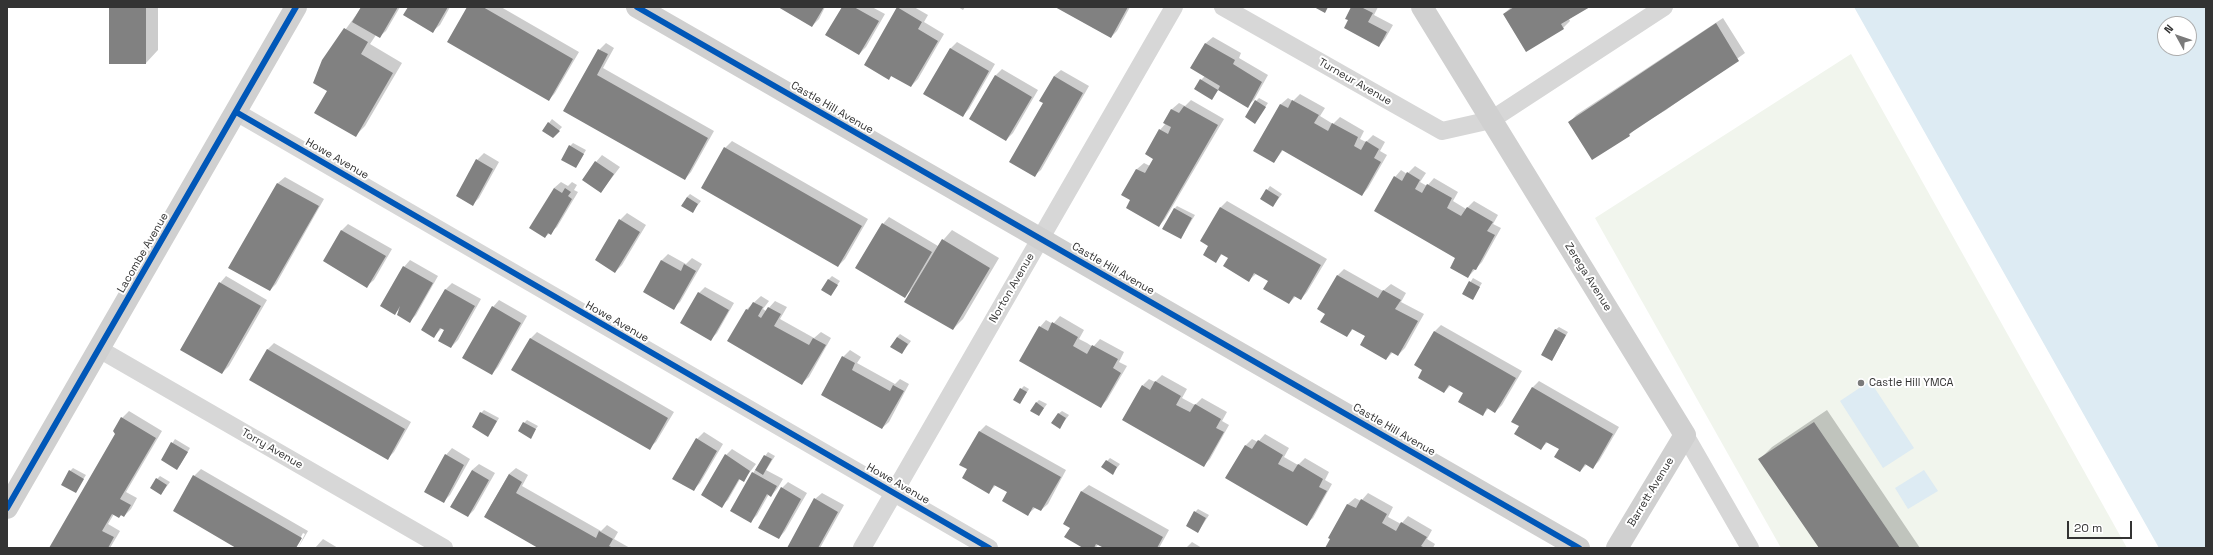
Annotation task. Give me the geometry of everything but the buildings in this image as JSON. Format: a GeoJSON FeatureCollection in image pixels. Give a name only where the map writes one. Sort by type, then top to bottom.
{"type":"FeatureCollection","features":[{"type":"Feature","properties":{"kind":"street","name":"Lacombe Avenue"},"geometry":{"type":"LineString","coordinates":[[7,508],[296,7]]}},
{"type":"Feature","properties":{"kind":"street","name":"Castle Hill Avenue"},"geometry":{"type":"LineString","coordinates":[[637,7],[1580,548]]}},
{"type":"Feature","properties":{"kind":"street","name":"Norton Avenue"},"geometry":{"type":"LineString","coordinates":[[862,548],[1174,7]]}},
{"type":"Feature","properties":{"kind":"street","name":"Turneur Avenue"},"geometry":{"type":"LineString","coordinates":[[1223,7],[1442,131],[1491,120]]}},
{"type":"Feature","properties":{"kind":"street","name":"Zerega Avenue"},"geometry":{"type":"LineString","coordinates":[[1422,7],[1685,435],[1750,548]]}},
{"type":"Feature","properties":{"kind":"street"},"geometry":{"type":"LineString","coordinates":[[1491,120],[1664,7]]}},
{"type":"Feature","properties":{"kind":"street","name":"Howe Avenue"},"geometry":{"type":"LineString","coordinates":[[236,112],[989,548]]}},
{"type":"Feature","properties":{"kind":"street","name":"Torry Avenue"},"geometry":{"type":"LineString","coordinates":[[99,349],[444,548]]}},
{"type":"Feature","properties":{"kind":"street","name":"Barrett Avenue"},"geometry":{"type":"LineString","coordinates":[[1617,548],[1685,435]]}},
{"type":"Feature","properties":{"kind":"shaded area"},"geometry":{"type":"Polygon","coordinates":[[[1854,7],[2206,7],[2206,548],[2159,548],[1854,7]]]}},
{"type":"Feature","properties":{"kind":"shaded area","name":"Castle Hill YMCA"},"geometry":{"type":"Polygon","coordinates":[[[1851,54],[2127,548],[1781,548],[1595,218],[1851,54]]]}},
{"type":"Feature","properties":{"kind":"shaded area"},"geometry":{"type":"Polygon","coordinates":[[[1870,381],[1914,448],[1883,468],[1840,401],[1870,381]]]}},
{"type":"Feature","properties":{"kind":"shaded area"},"geometry":{"type":"Polygon","coordinates":[[[1924,470],[1938,491],[1908,509],[1895,488],[1924,470]]]}},
{"type":"Feature","properties":{"kind":"cycle path"},"geometry":{"type":"LineString","coordinates":[[7,508],[296,7]]}},
{"type":"Feature","properties":{"kind":"cycle path"},"geometry":{"type":"LineString","coordinates":[[637,7],[1579,548]]}},
{"type":"Feature","properties":{"kind":"cycle path"},"geometry":{"type":"LineString","coordinates":[[236,112],[989,548]]}},
{"type":"Feature","properties":{"kind":"place","name":"Castle Hill YMCA"},"geometry":{"type":"Point","coordinates":[1861,383]}}]}
